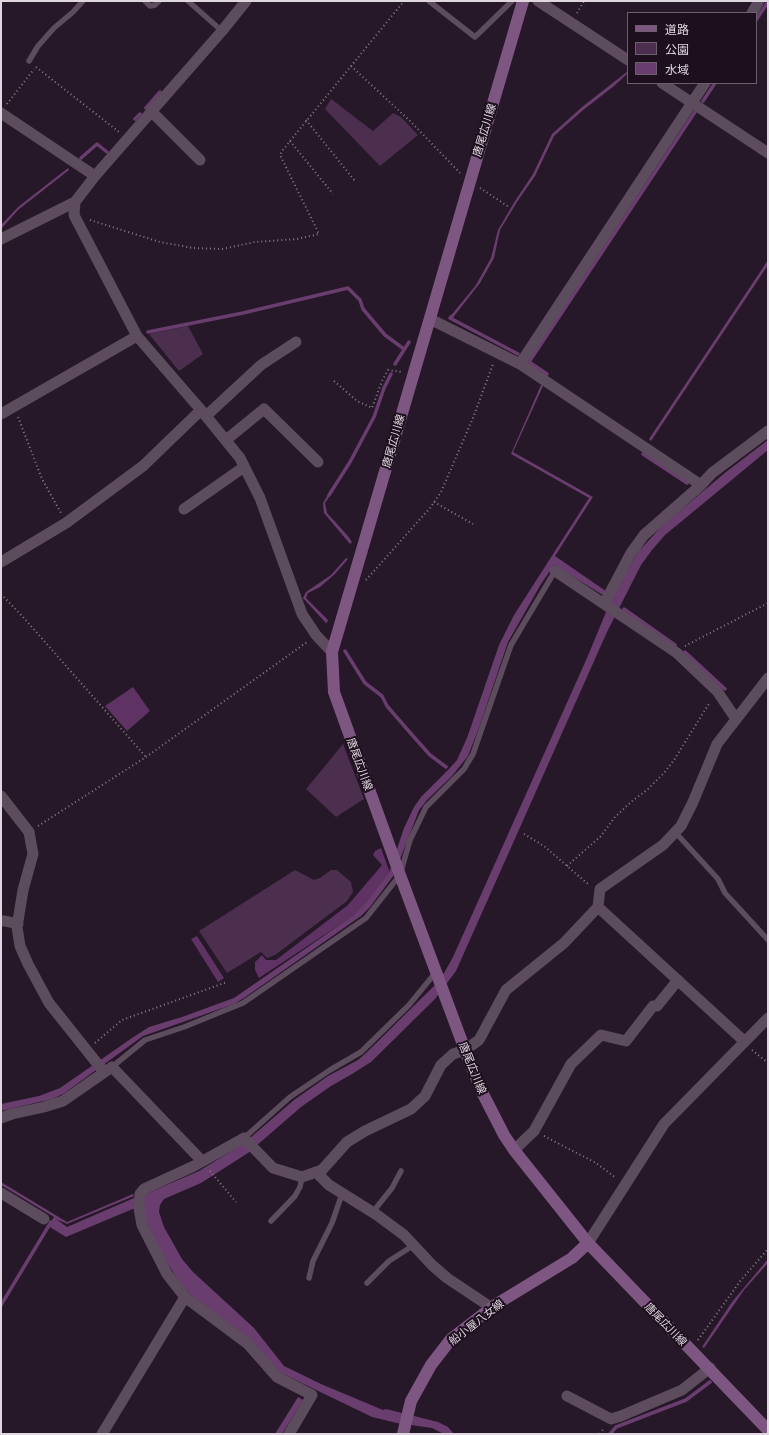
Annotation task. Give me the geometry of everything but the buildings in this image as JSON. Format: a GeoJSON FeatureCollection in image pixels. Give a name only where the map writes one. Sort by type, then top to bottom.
{"type":"FeatureCollection","features":[{"type":"Feature","properties":{"kind":"main road","name":"唐尾広川線"},"geometry":{"type":"LineString","coordinates":[[523,1],[466,178],[430,318],[332,652],[334,692],[393,858],[465,1050],[482,1092],[504,1135],[514,1150],[588,1243],[710,1368],[768,1430]]}},
{"type":"Feature","properties":{"kind":"main road","name":"船小屋八女線"},"geometry":{"type":"LineString","coordinates":[[404,1430],[411,1401],[431,1365],[451,1340],[492,1308],[572,1258],[588,1243]]}},
{"type":"Feature","properties":{"kind":"street"},"geometry":{"type":"LineString","coordinates":[[1,239],[75,202],[95,176],[222,31],[246,1]]}},
{"type":"Feature","properties":{"kind":"street"},"geometry":{"type":"LineString","coordinates":[[538,1],[627,59]]}},
{"type":"Feature","properties":{"kind":"street"},"geometry":{"type":"LineString","coordinates":[[753,12],[760,1]]}},
{"type":"Feature","properties":{"kind":"street"},"geometry":{"type":"LineString","coordinates":[[664,84],[768,153]]}},
{"type":"Feature","properties":{"kind":"street"},"geometry":{"type":"LineString","coordinates":[[520,364],[704,84]]}},
{"type":"Feature","properties":{"kind":"street"},"geometry":{"type":"LineString","coordinates":[[3,109],[95,176]]}},
{"type":"Feature","properties":{"kind":"street"},"geometry":{"type":"LineString","coordinates":[[152,112],[200,160]]}},
{"type":"Feature","properties":{"kind":"street"},"geometry":{"type":"LineString","coordinates":[[75,202],[74,215],[137,336],[204,413],[240,458],[260,498],[302,614],[316,635],[332,652]]}},
{"type":"Feature","properties":{"kind":"street"},"geometry":{"type":"LineString","coordinates":[[430,318],[520,364],[701,485]]}},
{"type":"Feature","properties":{"kind":"street"},"geometry":{"type":"LineString","coordinates":[[1,414],[137,336]]}},
{"type":"Feature","properties":{"kind":"street"},"geometry":{"type":"LineString","coordinates":[[1,562],[66,523],[143,466],[261,365],[296,342]]}},
{"type":"Feature","properties":{"kind":"street"},"geometry":{"type":"LineString","coordinates":[[226,440],[264,409],[318,462]]}},
{"type":"Feature","properties":{"kind":"street"},"geometry":{"type":"LineString","coordinates":[[605,605],[631,553],[644,535],[701,485],[712,473],[768,431]]}},
{"type":"Feature","properties":{"kind":"street"},"geometry":{"type":"LineString","coordinates":[[184,509],[244,467]]}},
{"type":"Feature","properties":{"kind":"street"},"geometry":{"type":"LineString","coordinates":[[555,571],[674,652],[717,691],[736,719]]}},
{"type":"Feature","properties":{"kind":"street"},"geometry":{"type":"LineString","coordinates":[[289,1434],[312,1395],[277,1377],[248,1344],[185,1297],[167,1274],[142,1225],[139,1208],[140,1196],[144,1189],[194,1166],[244,1138],[274,1168],[302,1177],[322,1170],[347,1142],[365,1131],[411,1109],[425,1096],[441,1064],[453,1054],[465,1050],[479,1040],[506,990],[564,943],[598,907],[600,889],[663,845],[681,826],[693,802],[717,744],[766,684]]}},
{"type":"Feature","properties":{"kind":"street"},"geometry":{"type":"LineString","coordinates":[[1,796],[29,832],[33,854],[23,890],[18,924],[20,946],[49,1003],[87,1050],[202,1161]]}},
{"type":"Feature","properties":{"kind":"street"},"geometry":{"type":"LineString","coordinates":[[598,907],[744,1042]]}},
{"type":"Feature","properties":{"kind":"street"},"geometry":{"type":"LineString","coordinates":[[1,921],[18,924]]}},
{"type":"Feature","properties":{"kind":"street"},"geometry":{"type":"LineString","coordinates":[[514,1150],[534,1131],[572,1064],[601,1035],[626,1041],[653,1006],[657,1006],[678,980]]}},
{"type":"Feature","properties":{"kind":"street"},"geometry":{"type":"LineString","coordinates":[[588,1243],[664,1124],[768,1018]]}},
{"type":"Feature","properties":{"kind":"street"},"geometry":{"type":"LineString","coordinates":[[1,1118],[12,1114],[44,1108],[63,1101],[104,1067]]}},
{"type":"Feature","properties":{"kind":"street"},"geometry":{"type":"LineString","coordinates":[[316,1172],[329,1185],[372,1212],[404,1235],[432,1265],[447,1278],[492,1308]]}},
{"type":"Feature","properties":{"kind":"street"},"geometry":{"type":"LineString","coordinates":[[1,1193],[44,1219]]}},
{"type":"Feature","properties":{"kind":"street"},"geometry":{"type":"LineString","coordinates":[[102,1434],[185,1297]]}},
{"type":"Feature","properties":{"kind":"street"},"geometry":{"type":"LineString","coordinates":[[567,1396],[611,1419],[682,1390],[710,1368]]}},
{"type":"Feature","properties":{"kind":"lane"},"geometry":{"type":"LineString","coordinates":[[29,61],[38,46],[54,28],[73,12],[83,1]]}},
{"type":"Feature","properties":{"kind":"lane"},"geometry":{"type":"LineString","coordinates":[[145,1],[150,6],[155,5],[159,1]]}},
{"type":"Feature","properties":{"kind":"lane"},"geometry":{"type":"LineString","coordinates":[[188,1],[222,31]]}},
{"type":"Feature","properties":{"kind":"lane"},"geometry":{"type":"LineString","coordinates":[[429,1],[474,37],[512,1]]}},
{"type":"Feature","properties":{"kind":"lane"},"geometry":{"type":"LineString","coordinates":[[104,1067],[145,1040],[184,1027],[243,1003],[366,918],[399,873],[410,840],[426,807],[464,769],[473,754],[511,645],[555,571]]}},
{"type":"Feature","properties":{"kind":"lane"},"geometry":{"type":"LineString","coordinates":[[675,832],[718,879],[725,893],[768,940]]}},
{"type":"Feature","properties":{"kind":"lane"},"geometry":{"type":"LineString","coordinates":[[244,1138],[290,1097],[330,1070],[361,1052],[437,975]]}},
{"type":"Feature","properties":{"kind":"lane"},"geometry":{"type":"LineString","coordinates":[[372,1212],[392,1188],[401,1171]]}},
{"type":"Feature","properties":{"kind":"lane"},"geometry":{"type":"LineString","coordinates":[[271,1221],[295,1196],[300,1187],[302,1177]]}},
{"type":"Feature","properties":{"kind":"lane"},"geometry":{"type":"LineString","coordinates":[[309,1278],[315,1256],[332,1223],[342,1194]]}},
{"type":"Feature","properties":{"kind":"lane"},"geometry":{"type":"LineString","coordinates":[[367,1282],[389,1261],[414,1245]]}},
{"type":"Feature","properties":{"kind":"path"},"geometry":{"type":"LineString","coordinates":[[74,215],[160,242],[193,248],[222,249],[256,242],[298,239],[318,234],[280,155],[306,120],[404,1]]}},
{"type":"Feature","properties":{"kind":"path"},"geometry":{"type":"LineString","coordinates":[[29,61],[128,139]]}},
{"type":"Feature","properties":{"kind":"path"},"geometry":{"type":"LineString","coordinates":[[351,66],[410,121],[466,178],[509,207]]}},
{"type":"Feature","properties":{"kind":"path"},"geometry":{"type":"LineString","coordinates":[[3,109],[36,67]]}},
{"type":"Feature","properties":{"kind":"path"},"geometry":{"type":"LineString","coordinates":[[306,120],[355,181]]}},
{"type":"Feature","properties":{"kind":"path"},"geometry":{"type":"LineString","coordinates":[[290,140],[333,194]]}},
{"type":"Feature","properties":{"kind":"path"},"geometry":{"type":"LineString","coordinates":[[364,583],[441,492],[473,418],[497,352]]}},
{"type":"Feature","properties":{"kind":"path"},"geometry":{"type":"LineString","coordinates":[[334,381],[357,402],[372,408],[388,370],[414,374]]}},
{"type":"Feature","properties":{"kind":"path"},"geometry":{"type":"LineString","coordinates":[[14,407],[42,479],[66,523]]}},
{"type":"Feature","properties":{"kind":"path"},"geometry":{"type":"LineString","coordinates":[[434,502],[473,524]]}},
{"type":"Feature","properties":{"kind":"path"},"geometry":{"type":"LineString","coordinates":[[1,594],[146,757]]}},
{"type":"Feature","properties":{"kind":"path"},"geometry":{"type":"LineString","coordinates":[[674,652],[768,604]]}},
{"type":"Feature","properties":{"kind":"path"},"geometry":{"type":"LineString","coordinates":[[29,832],[146,757],[316,635]]}},
{"type":"Feature","properties":{"kind":"path"},"geometry":{"type":"LineString","coordinates":[[567,866],[601,836],[615,817],[648,789],[664,773],[674,760],[717,691]]}},
{"type":"Feature","properties":{"kind":"path"},"geometry":{"type":"LineString","coordinates":[[524,834],[544,846],[594,889],[600,891]]}},
{"type":"Feature","properties":{"kind":"path"},"geometry":{"type":"LineString","coordinates":[[87,1050],[122,1020],[227,982]]}},
{"type":"Feature","properties":{"kind":"path"},"geometry":{"type":"LineString","coordinates":[[744,1042],[768,1063]]}},
{"type":"Feature","properties":{"kind":"path"},"geometry":{"type":"LineString","coordinates":[[534,1131],[596,1163],[624,1185]]}},
{"type":"Feature","properties":{"kind":"path"},"geometry":{"type":"LineString","coordinates":[[214,1176],[236,1202]]}},
{"type":"Feature","properties":{"kind":"path"},"geometry":{"type":"LineString","coordinates":[[692,1350],[702,1333],[741,1280],[768,1249]]}},
{"type":"Feature","properties":{"kind":"green space"},"geometry":{"type":"Polygon","coordinates":[[[331,99],[373,131],[393,113],[401,117],[418,135],[380,166],[325,109],[331,99]]]}},
{"type":"Feature","properties":{"kind":"green space"},"geometry":{"type":"Polygon","coordinates":[[[188,326],[203,354],[179,371],[149,334],[188,326]]]}},
{"type":"Feature","properties":{"kind":"green space"},"geometry":{"type":"Polygon","coordinates":[[[343,744],[364,799],[336,817],[306,789],[343,744]]]}},
{"type":"Feature","properties":{"kind":"green space"},"geometry":{"type":"Polygon","coordinates":[[[295,870],[314,880],[320,878],[331,870],[337,870],[351,882],[353,892],[347,901],[275,955],[267,958],[261,952],[227,973],[199,931],[295,870]]]}},
{"type":"Feature","properties":{"kind":"shaded area"},"geometry":{"type":"Polygon","coordinates":[[[133,687],[150,711],[127,731],[105,706],[133,687]]]}},
{"type":"Feature","properties":{"kind":"shaded area"},"geometry":{"type":"Polygon","coordinates":[[[381,848],[390,873],[359,912],[259,978],[255,970],[255,962],[262,955],[266,960],[276,960],[348,905],[382,865],[373,855],[375,851],[381,848]]]}},
{"type":"Feature","properties":{"kind":"shaded area"},"geometry":{"type":"Polygon","coordinates":[[[197,936],[224,978],[218,982],[191,939],[197,936]]]}},
{"type":"Feature","properties":{"kind":"water"},"geometry":{"type":"Polygon","coordinates":[[[627,72],[627,74],[614,86],[582,111],[554,136],[535,176],[500,230],[494,258],[480,283],[451,320],[449,318],[476,285],[491,258],[498,230],[533,174],[552,134],[582,107],[627,72]]]}},
{"type":"Feature","properties":{"kind":"water"},"geometry":{"type":"Polygon","coordinates":[[[68,168],[69,170],[18,210],[1,229],[1,225],[18,207],[68,168]]]}},
{"type":"Feature","properties":{"kind":"water"},"geometry":{"type":"Polygon","coordinates":[[[768,260],[768,265],[651,441],[649,439],[768,260]]]}},
{"type":"Feature","properties":{"kind":"water"},"geometry":{"type":"Polygon","coordinates":[[[541,385],[543,386],[513,452],[593,497],[555,556],[613,596],[638,552],[663,525],[726,472],[768,440],[768,450],[665,535],[641,565],[607,632],[456,971],[435,999],[371,1062],[331,1086],[301,1107],[248,1153],[201,1183],[164,1199],[160,1205],[159,1212],[164,1227],[182,1259],[193,1272],[254,1328],[284,1366],[321,1384],[383,1410],[386,1409],[438,1422],[448,1427],[454,1434],[444,1434],[432,1428],[397,1423],[372,1417],[279,1372],[241,1335],[189,1293],[178,1280],[155,1241],[147,1223],[144,1209],[135,1208],[66,1237],[48,1226],[54,1217],[1,1185],[1,1182],[67,1222],[133,1194],[134,1196],[67,1224],[56,1219],[67,1227],[134,1198],[145,1198],[146,1194],[199,1171],[243,1144],[294,1100],[328,1076],[358,1060],[366,1053],[435,985],[453,957],[587,658],[611,600],[554,565],[541,584],[508,642],[468,756],[452,776],[427,800],[419,810],[394,875],[370,907],[361,916],[234,1004],[143,1036],[63,1094],[52,1099],[1,1111],[1,1104],[39,1096],[60,1088],[149,1027],[234,998],[354,915],[365,904],[389,873],[404,828],[414,807],[421,797],[457,760],[467,738],[499,645],[514,615],[589,498],[511,454],[541,385]]]}},
{"type":"Feature","properties":{"kind":"water"},"geometry":{"type":"Polygon","coordinates":[[[330,491],[332,493],[325,503],[327,513],[348,536],[352,542],[350,544],[324,513],[323,503],[330,491]]]}},
{"type":"Feature","properties":{"kind":"water"},"geometry":{"type":"Polygon","coordinates":[[[346,558],[348,559],[335,574],[320,587],[308,593],[306,598],[327,619],[328,621],[326,623],[303,598],[306,592],[331,575],[346,558]]]}},
{"type":"Feature","properties":{"kind":"water"},"geometry":{"type":"Polygon","coordinates":[[[768,1259],[768,1263],[744,1290],[704,1348],[702,1347],[732,1302],[768,1259]]]}},
{"type":"Feature","properties":{"kind":"water"},"geometry":{"type":"Polygon","coordinates":[[[298,1397],[303,1400],[282,1434],[275,1434],[298,1397]]]}},
{"type":"Feature","properties":{"kind":"waterway"},"geometry":{"type":"LineString","coordinates":[[757,18],[768,2]]}},
{"type":"Feature","properties":{"kind":"waterway"},"geometry":{"type":"LineString","coordinates":[[703,101],[714,84]]}},
{"type":"Feature","properties":{"kind":"waterway"},"geometry":{"type":"LineString","coordinates":[[146,108],[160,92]]}},
{"type":"Feature","properties":{"kind":"waterway"},"geometry":{"type":"LineString","coordinates":[[547,374],[529,362],[695,112]]}},
{"type":"Feature","properties":{"kind":"waterway"},"geometry":{"type":"LineString","coordinates":[[135,119],[140,114]]}},
{"type":"Feature","properties":{"kind":"waterway"},"geometry":{"type":"LineString","coordinates":[[81,158],[97,144],[107,152]]}},
{"type":"Feature","properties":{"kind":"waterway"},"geometry":{"type":"LineString","coordinates":[[148,332],[243,313],[348,288],[360,300],[363,309],[385,335],[404,349]]}},
{"type":"Feature","properties":{"kind":"waterway"},"geometry":{"type":"LineString","coordinates":[[452,316],[450,318],[518,354]]}},
{"type":"Feature","properties":{"kind":"waterway"},"geometry":{"type":"LineString","coordinates":[[395,364],[409,342]]}},
{"type":"Feature","properties":{"kind":"waterway"},"geometry":{"type":"LineString","coordinates":[[329,495],[350,462],[374,417],[384,388],[391,374]]}},
{"type":"Feature","properties":{"kind":"waterway"},"geometry":{"type":"LineString","coordinates":[[643,454],[687,483]]}},
{"type":"Feature","properties":{"kind":"waterway"},"geometry":{"type":"LineString","coordinates":[[624,609],[675,645]]}},
{"type":"Feature","properties":{"kind":"waterway"},"geometry":{"type":"LineString","coordinates":[[345,651],[365,683],[382,696],[387,706],[430,755],[446,767]]}},
{"type":"Feature","properties":{"kind":"waterway"},"geometry":{"type":"LineString","coordinates":[[685,652],[725,689]]}},
{"type":"Feature","properties":{"kind":"waterway"},"geometry":{"type":"LineString","coordinates":[[1,1305],[51,1222]]}},
{"type":"Feature","properties":{"kind":"waterway"},"geometry":{"type":"LineString","coordinates":[[610,1434],[616,1427],[686,1400],[710,1382]]}}]}
